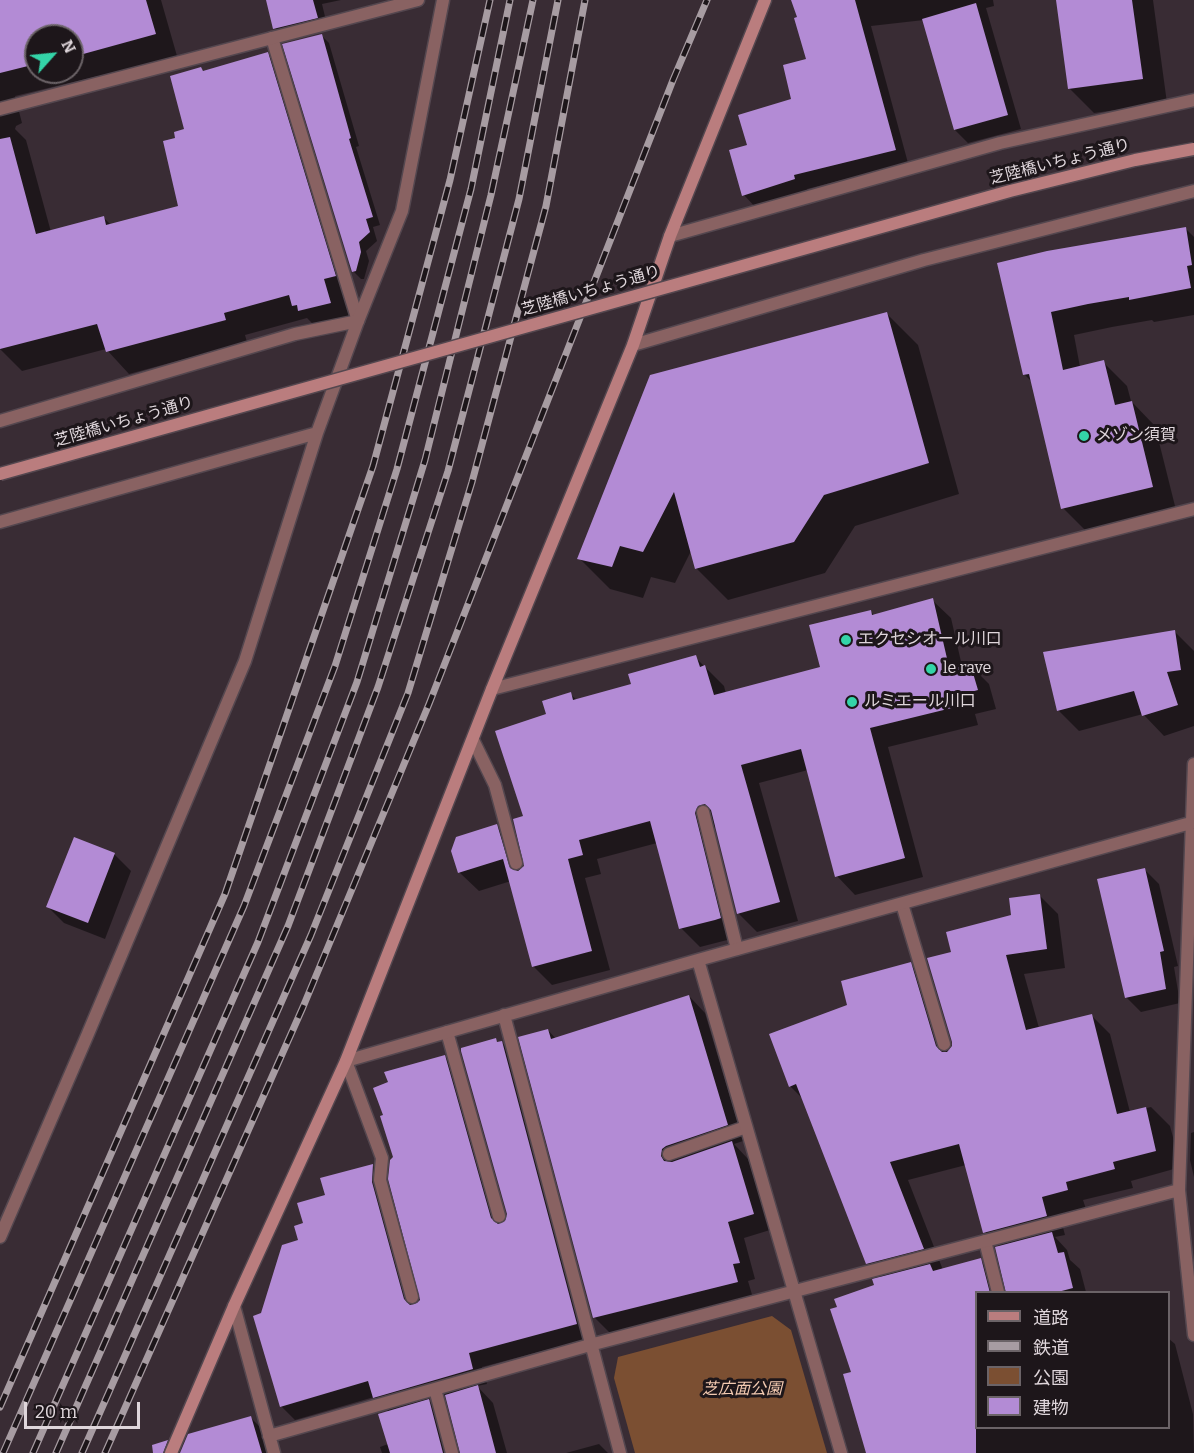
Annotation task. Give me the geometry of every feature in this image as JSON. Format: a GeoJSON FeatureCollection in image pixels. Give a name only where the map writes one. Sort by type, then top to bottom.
{"type":"FeatureCollection","features":[{"type":"Feature","properties":{"kind":"street"},"geometry":{"type":"LineString","coordinates":[[0,110],[418,0]]}},
{"type":"Feature","properties":{"kind":"street"},"geometry":{"type":"LineString","coordinates":[[0,1237],[245,661],[316,433],[402,211],[443,0]]}},
{"type":"Feature","properties":{"kind":"street"},"geometry":{"type":"LineString","coordinates":[[171,1453],[234,1306],[346,1061],[492,689],[633,345],[670,236],[765,0]]}},
{"type":"Feature","properties":{"kind":"street"},"geometry":{"type":"LineString","coordinates":[[272,38],[358,321]]}},
{"type":"Feature","properties":{"kind":"street"},"geometry":{"type":"LineString","coordinates":[[670,236],[1000,143],[1194,100]]}},
{"type":"Feature","properties":{"kind":"street","name":"芝陸橋いちょう通り"},"geometry":{"type":"LineString","coordinates":[[0,474],[1010,191],[1135,160],[1194,149]]}},
{"type":"Feature","properties":{"kind":"street"},"geometry":{"type":"LineString","coordinates":[[633,345],[924,260],[1194,191]]}},
{"type":"Feature","properties":{"kind":"street"},"geometry":{"type":"LineString","coordinates":[[0,421],[295,334],[358,321]]}},
{"type":"Feature","properties":{"kind":"street"},"geometry":{"type":"LineString","coordinates":[[0,522],[316,433]]}},
{"type":"Feature","properties":{"kind":"street"},"geometry":{"type":"LineString","coordinates":[[492,689],[1194,509]]}},
{"type":"Feature","properties":{"kind":"street"},"geometry":{"type":"LineString","coordinates":[[472,740],[495,785],[516,863]]}},
{"type":"Feature","properties":{"kind":"street"},"geometry":{"type":"LineString","coordinates":[[1194,765],[1179,1190],[1194,1335]]}},
{"type":"Feature","properties":{"kind":"street"},"geometry":{"type":"LineString","coordinates":[[703,812],[737,949]]}},
{"type":"Feature","properties":{"kind":"street"},"geometry":{"type":"LineString","coordinates":[[346,1061],[737,949],[1193,823]]}},
{"type":"Feature","properties":{"kind":"street"},"geometry":{"type":"LineString","coordinates":[[902,903],[944,1044]]}},
{"type":"Feature","properties":{"kind":"street"},"geometry":{"type":"LineString","coordinates":[[698,960],[841,1453]]}},
{"type":"Feature","properties":{"kind":"street"},"geometry":{"type":"LineString","coordinates":[[504,1016],[620,1453]]}},
{"type":"Feature","properties":{"kind":"street"},"geometry":{"type":"LineString","coordinates":[[447,1032],[499,1216]]}},
{"type":"Feature","properties":{"kind":"street"},"geometry":{"type":"LineString","coordinates":[[346,1061],[382,1158],[380,1180],[412,1297]]}},
{"type":"Feature","properties":{"kind":"street"},"geometry":{"type":"LineString","coordinates":[[669,1154],[746,1127]]}},
{"type":"Feature","properties":{"kind":"street"},"geometry":{"type":"LineString","coordinates":[[269,1436],[590,1345],[1179,1190]]}},
{"type":"Feature","properties":{"kind":"street"},"geometry":{"type":"LineString","coordinates":[[985,1241],[998,1291]]}},
{"type":"Feature","properties":{"kind":"street"},"geometry":{"type":"LineString","coordinates":[[234,1306],[274,1453]]}},
{"type":"Feature","properties":{"kind":"street"},"geometry":{"type":"LineString","coordinates":[[435,1389],[452,1453]]}},
{"type":"Feature","properties":{"kind":"green space","name":"芝広面公園"},"geometry":{"type":"Polygon","coordinates":[[[772,1316],[791,1330],[827,1453],[635,1453],[614,1378],[618,1357],[772,1316]]]}},
{"type":"Feature","properties":{"kind":"building"},"geometry":{"type":"Polygon","coordinates":[[[0,0],[146,0],[156,34],[84,54],[84,24],[24,24],[24,67],[0,73],[0,0]]]}},
{"type":"Feature","properties":{"kind":"building"},"geometry":{"type":"Polygon","coordinates":[[[266,0],[313,0],[318,18],[273,29],[266,0]]]}},
{"type":"Feature","properties":{"kind":"building"},"geometry":{"type":"Polygon","coordinates":[[[791,0],[855,0],[896,150],[794,175],[795,179],[742,196],[729,150],[747,145],[738,115],[791,99],[783,65],[806,59],[791,0]]]}},
{"type":"Feature","properties":{"kind":"building"},"geometry":{"type":"Polygon","coordinates":[[[1056,0],[1132,0],[1143,79],[1068,89],[1056,0]]]}},
{"type":"Feature","properties":{"kind":"building"},"geometry":{"type":"Polygon","coordinates":[[[976,3],[1008,115],[954,130],[922,19],[976,3]]]}},
{"type":"Feature","properties":{"kind":"building"},"geometry":{"type":"Polygon","coordinates":[[[322,34],[351,138],[349,139],[373,217],[366,219],[370,232],[359,242],[361,252],[356,271],[352,272],[282,44],[322,34]]]}},
{"type":"Feature","properties":{"kind":"building"},"geometry":{"type":"Polygon","coordinates":[[[268,52],[336,276],[324,279],[331,303],[298,311],[297,305],[292,306],[289,295],[224,313],[226,320],[106,352],[97,324],[0,349],[0,139],[10,137],[36,234],[104,216],[106,225],[178,206],[163,141],[175,138],[174,132],[184,129],[170,76],[201,67],[203,71],[268,52]]]}},
{"type":"Feature","properties":{"kind":"building"},"geometry":{"type":"Polygon","coordinates":[[[1186,227],[1192,265],[1187,266],[1191,288],[1051,312],[1063,370],[1104,360],[1115,405],[1132,401],[1153,487],[1061,509],[1029,374],[1023,375],[997,263],[1047,251],[1186,227]]]}},
{"type":"Feature","properties":{"kind":"building"},"geometry":{"type":"Polygon","coordinates":[[[887,312],[929,463],[824,495],[794,542],[695,569],[674,492],[643,552],[620,546],[612,567],[577,559],[650,375],[887,312]]]}},
{"type":"Feature","properties":{"kind":"building"},"geometry":{"type":"Polygon","coordinates":[[[933,598],[949,667],[970,663],[978,690],[957,696],[960,706],[870,728],[905,858],[835,877],[801,749],[741,765],[780,902],[737,914],[711,810],[705,804],[698,806],[695,813],[721,918],[715,920],[679,929],[650,821],[579,840],[583,855],[568,859],[592,951],[532,967],[503,859],[458,873],[451,851],[456,837],[497,824],[510,868],[518,871],[524,866],[513,819],[523,816],[495,731],[546,714],[542,701],[571,692],[573,700],[631,684],[628,674],[696,655],[700,667],[705,665],[714,695],[820,667],[809,625],[871,610],[872,615],[933,598]]]}},
{"type":"Feature","properties":{"kind":"building"},"geometry":{"type":"Polygon","coordinates":[[[1175,630],[1181,670],[1167,672],[1178,705],[1142,716],[1134,691],[1057,711],[1043,652],[1175,630]]]}},
{"type":"Feature","properties":{"kind":"building"},"geometry":{"type":"Polygon","coordinates":[[[74,837],[115,853],[88,923],[46,907],[74,837]]]}},
{"type":"Feature","properties":{"kind":"building"},"geometry":{"type":"Polygon","coordinates":[[[1145,868],[1164,951],[1160,952],[1166,989],[1125,998],[1097,879],[1145,868]]]}},
{"type":"Feature","properties":{"kind":"building"},"geometry":{"type":"Polygon","coordinates":[[[1040,894],[1047,949],[1006,955],[1026,1030],[1092,1014],[1117,1114],[1146,1107],[1156,1151],[1113,1162],[1115,1169],[1066,1182],[1068,1190],[1042,1197],[1047,1216],[983,1233],[959,1144],[890,1162],[924,1249],[866,1264],[796,1084],[789,1087],[769,1034],[847,1005],[841,981],[911,962],[936,1046],[942,1052],[947,1052],[952,1042],[927,958],[951,952],[946,932],[1011,915],[1009,898],[1040,894]]]}},
{"type":"Feature","properties":{"kind":"building"},"geometry":{"type":"Polygon","coordinates":[[[689,995],[728,1125],[666,1146],[662,1149],[661,1156],[664,1161],[672,1162],[732,1141],[754,1214],[728,1222],[740,1263],[733,1264],[738,1282],[593,1318],[518,1037],[548,1029],[551,1039],[689,995]]]}},
{"type":"Feature","properties":{"kind":"building"},"geometry":{"type":"Polygon","coordinates":[[[496,1038],[497,1042],[502,1041],[577,1324],[469,1353],[473,1369],[373,1398],[368,1381],[280,1407],[253,1316],[261,1313],[282,1245],[298,1240],[294,1226],[303,1223],[297,1203],[325,1195],[320,1178],[373,1164],[372,1182],[404,1299],[410,1305],[420,1300],[388,1179],[390,1160],[393,1157],[380,1116],[383,1115],[373,1088],[388,1082],[384,1072],[445,1055],[491,1218],[498,1224],[505,1221],[507,1214],[461,1051],[461,1048],[496,1038]]]}},
{"type":"Feature","properties":{"kind":"building"},"geometry":{"type":"Polygon","coordinates":[[[1052,1232],[1058,1253],[1064,1252],[1073,1288],[1062,1291],[1006,1291],[995,1247],[1052,1232]]]}},
{"type":"Feature","properties":{"kind":"building"},"geometry":{"type":"Polygon","coordinates":[[[981,1258],[989,1291],[975,1291],[976,1453],[866,1453],[843,1374],[851,1372],[830,1309],[837,1307],[834,1299],[874,1285],[872,1279],[930,1264],[933,1271],[981,1258]]]}},
{"type":"Feature","properties":{"kind":"building"},"geometry":{"type":"Polygon","coordinates":[[[478,1385],[496,1453],[460,1453],[445,1395],[478,1385]]]}},
{"type":"Feature","properties":{"kind":"building"},"geometry":{"type":"Polygon","coordinates":[[[429,1399],[443,1453],[390,1453],[378,1414],[429,1399]]]}},
{"type":"Feature","properties":{"kind":"building"},"geometry":{"type":"Polygon","coordinates":[[[251,1416],[262,1453],[180,1453],[188,1434],[251,1416]]]}},
{"type":"Feature","properties":{"kind":"building"},"geometry":{"type":"Polygon","coordinates":[[[168,1440],[163,1453],[153,1453],[152,1445],[168,1440]]]}},
{"type":"Feature","properties":{"kind":"railway"},"geometry":{"type":"LineString","coordinates":[[0,1407],[225,894],[373,466],[450,180],[490,0]]}},
{"type":"Feature","properties":{"kind":"railway"},"geometry":{"type":"LineString","coordinates":[[3,1453],[244,906],[335,666],[397,469],[471,189],[510,0]]}},
{"type":"Feature","properties":{"kind":"railway"},"geometry":{"type":"LineString","coordinates":[[33,1453],[258,942],[357,682],[425,460],[491,195],[533,0]]}},
{"type":"Feature","properties":{"kind":"railway"},"geometry":{"type":"LineString","coordinates":[[56,1453],[288,926],[378,687],[448,471],[519,199],[558,0]]}},
{"type":"Feature","properties":{"kind":"railway"},"geometry":{"type":"LineString","coordinates":[[82,1453],[311,935],[408,693],[472,482],[546,206],[585,0]]}},
{"type":"Feature","properties":{"kind":"railway"},"geometry":{"type":"LineString","coordinates":[[105,1453],[303,1007],[429,704],[673,80],[707,0]]}},
{"type":"Feature","properties":{"kind":"place","name":"メゾン須賀"},"geometry":{"type":"Point","coordinates":[1084,436]}},
{"type":"Feature","properties":{"kind":"place","name":"エクセシオール川口"},"geometry":{"type":"Point","coordinates":[846,640]}},
{"type":"Feature","properties":{"kind":"place","name":"le rave"},"geometry":{"type":"Point","coordinates":[931,669]}},
{"type":"Feature","properties":{"kind":"place","name":"ルミエール川口"},"geometry":{"type":"Point","coordinates":[852,702]}}]}
